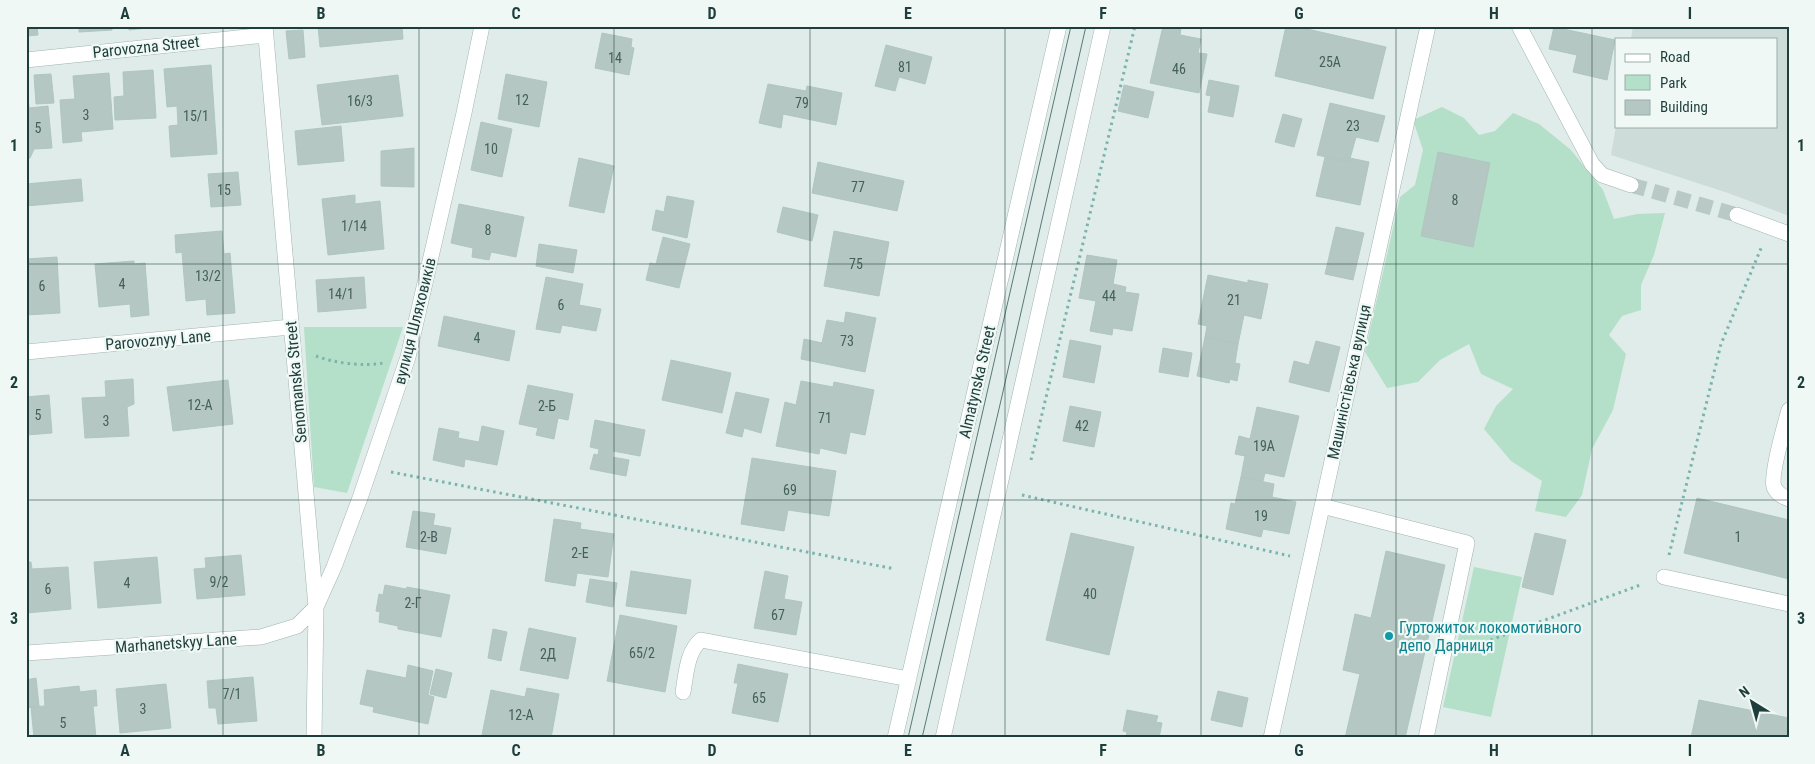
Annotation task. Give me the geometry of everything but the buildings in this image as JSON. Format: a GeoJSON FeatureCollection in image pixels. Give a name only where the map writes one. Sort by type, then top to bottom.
{"type":"FeatureCollection","features":[{"type":"Feature","properties":{"kind":"street","name":"вулиця Шляховиків"},"geometry":{"type":"LineString","coordinates":[[316,607],[334,567],[408,357],[482,26]]}},
{"type":"Feature","properties":{"kind":"street","name":"Almatynska Street"},"geometry":{"type":"LineString","coordinates":[[895,738],[1059,26]]}},
{"type":"Feature","properties":{"kind":"street"},"geometry":{"type":"LineString","coordinates":[[943,738],[1103,26]]}},
{"type":"Feature","properties":{"kind":"street","name":"Машиністівська вулиця"},"geometry":{"type":"LineString","coordinates":[[1271,738],[1428,26]]}},
{"type":"Feature","properties":{"kind":"street"},"geometry":{"type":"LineString","coordinates":[[1519,26],[1592,164],[1602,175],[1631,185]]}},
{"type":"Feature","properties":{"kind":"street","name":"Parovozna Street"},"geometry":{"type":"LineString","coordinates":[[26,60],[265,30]]}},
{"type":"Feature","properties":{"kind":"street","name":"Senomanska Street"},"geometry":{"type":"LineString","coordinates":[[265,30],[316,607],[314,738]]}},
{"type":"Feature","properties":{"kind":"street"},"geometry":{"type":"LineString","coordinates":[[1738,215],[1789,234]]}},
{"type":"Feature","properties":{"kind":"street","name":"Parovoznyy Lane"},"geometry":{"type":"LineString","coordinates":[[26,352],[290,327]]}},
{"type":"Feature","properties":{"kind":"street"},"geometry":{"type":"LineString","coordinates":[[1789,410],[1774,474],[1774,487],[1781,496],[1789,499]]}},
{"type":"Feature","properties":{"kind":"street"},"geometry":{"type":"LineString","coordinates":[[1322,506],[1467,543],[1426,738]]}},
{"type":"Feature","properties":{"kind":"street"},"geometry":{"type":"LineString","coordinates":[[1664,577],[1789,604]]}},
{"type":"Feature","properties":{"kind":"street","name":"Marhanetskyy Lane"},"geometry":{"type":"LineString","coordinates":[[26,654],[261,636],[297,626],[316,607]]}},
{"type":"Feature","properties":{"kind":"street"},"geometry":{"type":"LineString","coordinates":[[683,692],[691,653],[694,645],[702,640],[909,679]]}},
{"type":"Feature","properties":{"kind":"path"},"geometry":{"type":"LineString","coordinates":[[1029,467],[1135,26]]}},
{"type":"Feature","properties":{"kind":"path"},"geometry":{"type":"LineString","coordinates":[[1443,658],[1664,577],[1721,344],[1770,227]]}},
{"type":"Feature","properties":{"kind":"path"},"geometry":{"type":"LineString","coordinates":[[292,347],[325,360],[372,366],[408,357]]}},
{"type":"Feature","properties":{"kind":"path"},"geometry":{"type":"LineString","coordinates":[[370,468],[896,570]]}},
{"type":"Feature","properties":{"kind":"path"},"geometry":{"type":"LineString","coordinates":[[1024,486],[1022,496],[1310,560]]}},
{"type":"Feature","properties":{"kind":"shaded area"},"geometry":{"type":"Polygon","coordinates":[[[1633,26],[1789,26],[1789,216],[1728,193],[1611,155],[1616,128],[1778,128],[1778,38],[1631,38],[1633,26]]]}},
{"type":"Feature","properties":{"kind":"green space"},"geometry":{"type":"Polygon","coordinates":[[[1442,107],[1464,118],[1479,135],[1495,131],[1513,113],[1539,124],[1571,150],[1603,190],[1614,219],[1637,214],[1665,213],[1654,255],[1641,285],[1641,310],[1622,316],[1609,335],[1626,354],[1613,410],[1592,449],[1582,495],[1566,517],[1535,511],[1542,481],[1511,461],[1484,429],[1496,406],[1513,389],[1481,374],[1469,344],[1440,360],[1418,382],[1387,388],[1365,352],[1400,197],[1415,185],[1423,150],[1413,120],[1442,107]]]}},
{"type":"Feature","properties":{"kind":"green space"},"geometry":{"type":"Polygon","coordinates":[[[304,327],[403,327],[347,493],[314,487],[304,327]]]}},
{"type":"Feature","properties":{"kind":"green space"},"geometry":{"type":"Polygon","coordinates":[[[1474,567],[1522,577],[1491,717],[1443,707],[1474,567]]]}},
{"type":"Feature","properties":{"kind":"tunnel"},"geometry":{"type":"LineString","coordinates":[[1631,185],[1737,215]]}},
{"type":"Feature","properties":{"kind":"tram line"},"geometry":{"type":"LineString","coordinates":[[908,738],[1071,26]]}},
{"type":"Feature","properties":{"kind":"tram line"},"geometry":{"type":"LineString","coordinates":[[922,738],[1086,26]]}},
{"type":"Feature","properties":{"kind":"place","name":"Гуртожиток локомотивного депо Дарниця"},"geometry":{"type":"Point","coordinates":[1389,636]}}]}
